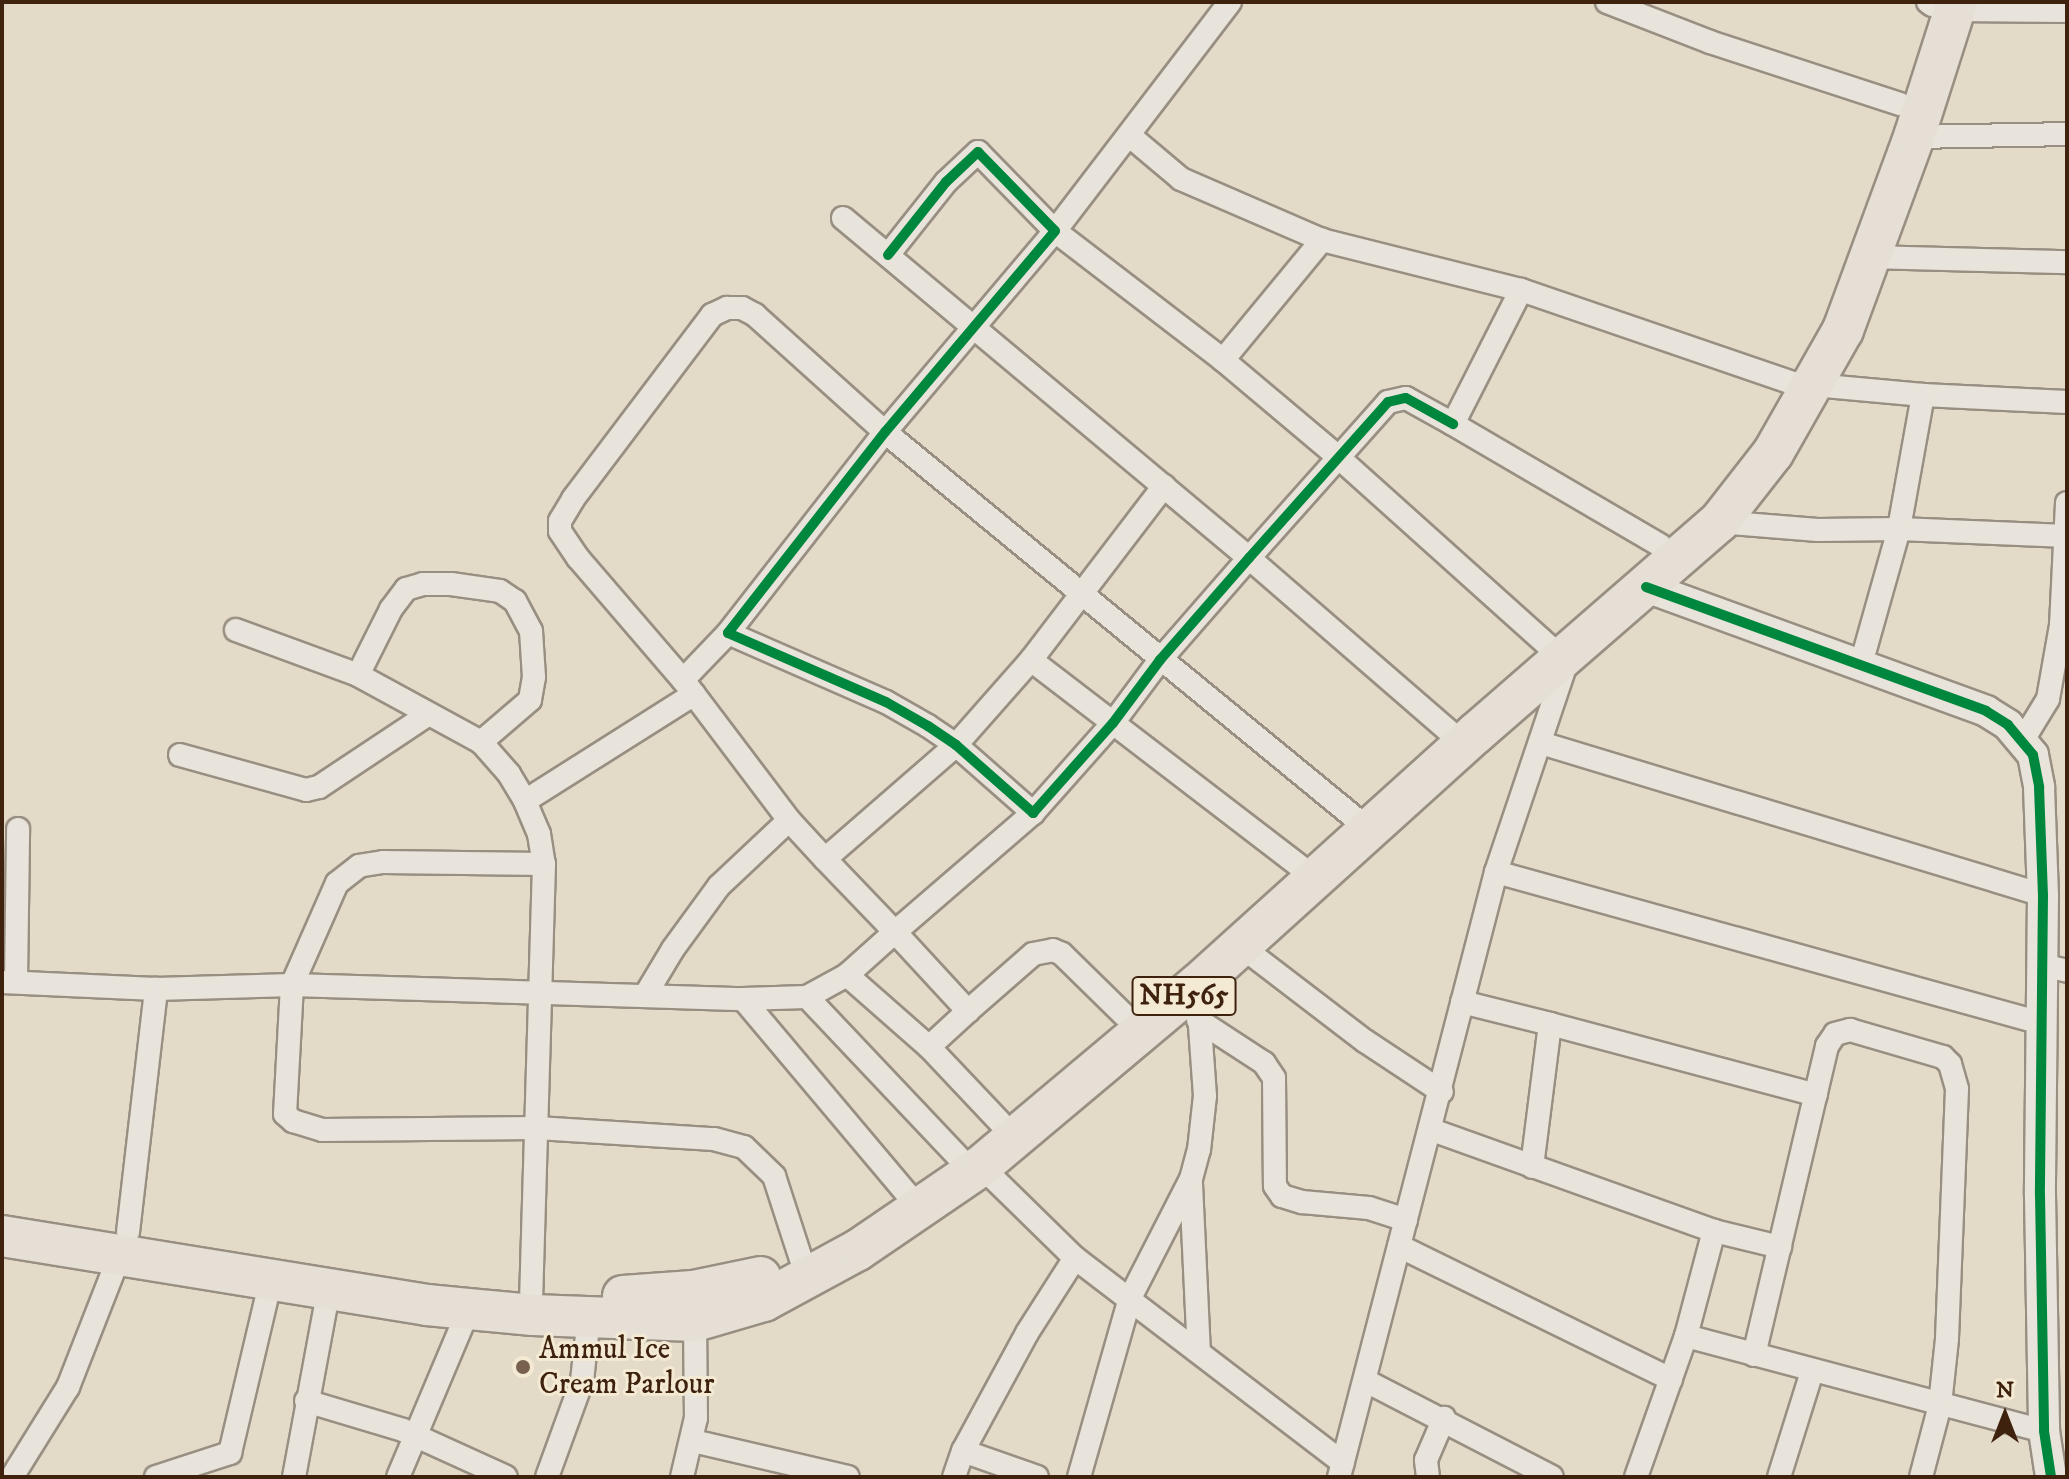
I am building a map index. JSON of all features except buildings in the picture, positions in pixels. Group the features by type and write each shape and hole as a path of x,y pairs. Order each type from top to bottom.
{"highway":[{"name":"NH565","path":"2,1236 124,1243 531,1293 623,1296 693,1291 760,1278 801,1259 970,1162 1197,1003 1242,947 1559,649 1582,611 1660,545 1803,385 1843,330 1870,257 1941,4"},
{"name":"NH565","path":"2,1209 271,1279 469,1309 695,1321 764,1301 809,1280 917,1213 970,1162 1000,1122 1124,1015 1452,734 1559,649 1646,587 1719,522 1773,453 1803,385 1823,323 1907,120"}],"street":[{"path":"525,801 688,687 885,432 1055,231 1230,2"},
{"path":"1607,2 1907,120 2067,134"},
{"path":"1941,4 2067,11"},
{"path":"1130,136 1181,179 1322,240 1521,290 1803,385 2067,402"},
{"path":"807,997 970,1162 1075,1258 1199,1351 1341,1470 1442,1092 1496,872 1541,743 1559,649 1223,360 1055,231 978,152 946,182 888,255"},
{"path":"843,218 1249,558 1452,734"},
{"path":"1223,360 1322,240"},
{"path":"1870,257 2067,262"},
{"path":"1453,424 1521,290"},
{"path":"968,1011 789,820 688,687 578,558 560,531 560,521 712,315 727,308 742,308 755,315 885,432 1355,818"},
{"path":"1861,664 1899,529 1923,395"},
{"path":"18,829 9,981 156,989 292,985 743,999 807,997 847,975 1033,813 1113,723 1160,660 1388,402 1398,397 1406,398 1660,545"},
{"path":"825,859 956,745 1031,660 1164,486"},
{"path":"2023,740 2048,699 2064,625 2067,503"},
{"path":"1719,522 1818,530 1899,529 2066,536"},
{"path":"358,675 391,609 406,589 423,584 451,584 500,591 515,601 531,631 534,677 530,700 481,742"},
{"path":"1646,587 1986,711 2023,740 2033,755 2039,787 2043,895 2054,968 2041,1023 2044,1431 2051,1477"},
{"path":"236,630 358,675 481,742 509,774 525,801 539,834 544,864 531,1293"},
{"path":"728,633 886,702 956,745 1033,813"},
{"path":"1031,660 1299,866"},
{"path":"180,755 306,790 319,787 429,714"},
{"path":"1541,743 2043,895"},
{"path":"646,994 719,886 789,820"},
{"path":"544,864 383,862 359,866 337,883 292,985 283,1102 285,1114 293,1121 322,1130 537,1128 714,1139 744,1147 774,1176 801,1259"},
{"path":"1496,872 2041,1023"},
{"path":"1242,947 1365,1041 1442,1092"},
{"path":"929,1047 1033,954 1053,950 1062,954 1124,1015"},
{"path":"847,975 929,1047 1000,1122"},
{"path":"12,1477 68,1387 124,1243 156,989"},
{"path":"743,999 909,1196"},
{"path":"1462,1002 1816,1095"},
{"path":"1079,1477 1130,1298 1191,1179 1204,1121 1205,1096 1197,1003"},
{"path":"1197,1003 1264,1063 1274,1078 1275,1186 1282,1196 1302,1202 1369,1208 1406,1220"},
{"path":"1532,1167 1550,1024"},
{"path":"1754,1355 1827,1046 1843,1030 1943,1057 1950,1064 1957,1089 1947,1339 1940,1405 1921,1477"},
{"path":"1432,1130 1714,1231 1780,1247"},
{"path":"1191,1179 1199,1351"},
{"path":"1636,1477 1686,1336 1714,1231"},
{"path":"1399,1246 1671,1379"},
{"path":"954,1477 963,1451 1027,1333 1075,1258"},
{"path":"225,1477 271,1279"},
{"path":"294,1477 329,1289"},
{"path":"398,1477 469,1309"},
{"path":"547,1477 582,1381 589,1317"},
{"path":"682,1477 693,1441 697,1400 695,1321"},
{"path":"1686,1336 1812,1372 2044,1431"},
{"path":"1779,1477 1812,1372"},
{"path":"1366,1381 1444,1418 1552,1477"},
{"path":"306,1401 416,1436 506,1477"},
{"path":"1428,1477 1426,1460 1444,1418"},
{"path":"693,1441 815,1473 848,1477"},
{"path":"963,1451 1037,1477"},
{"path":"156,1477 230,1453"}],"cycle path":[{"path":"888,255 946,182 978,152 1055,231 885,432 728,633 886,702 928,726 956,745 1033,813 1113,723 1160,660 1388,402 1406,398 1453,424"},
{"path":"1646,587 1986,711 2008,725 2033,755 2039,787 2043,895 2040,1195 2044,1431 2051,1477"}],"place":[{"name":"Ammul Ice Cream Parlour","path":"523,1367"}]}
